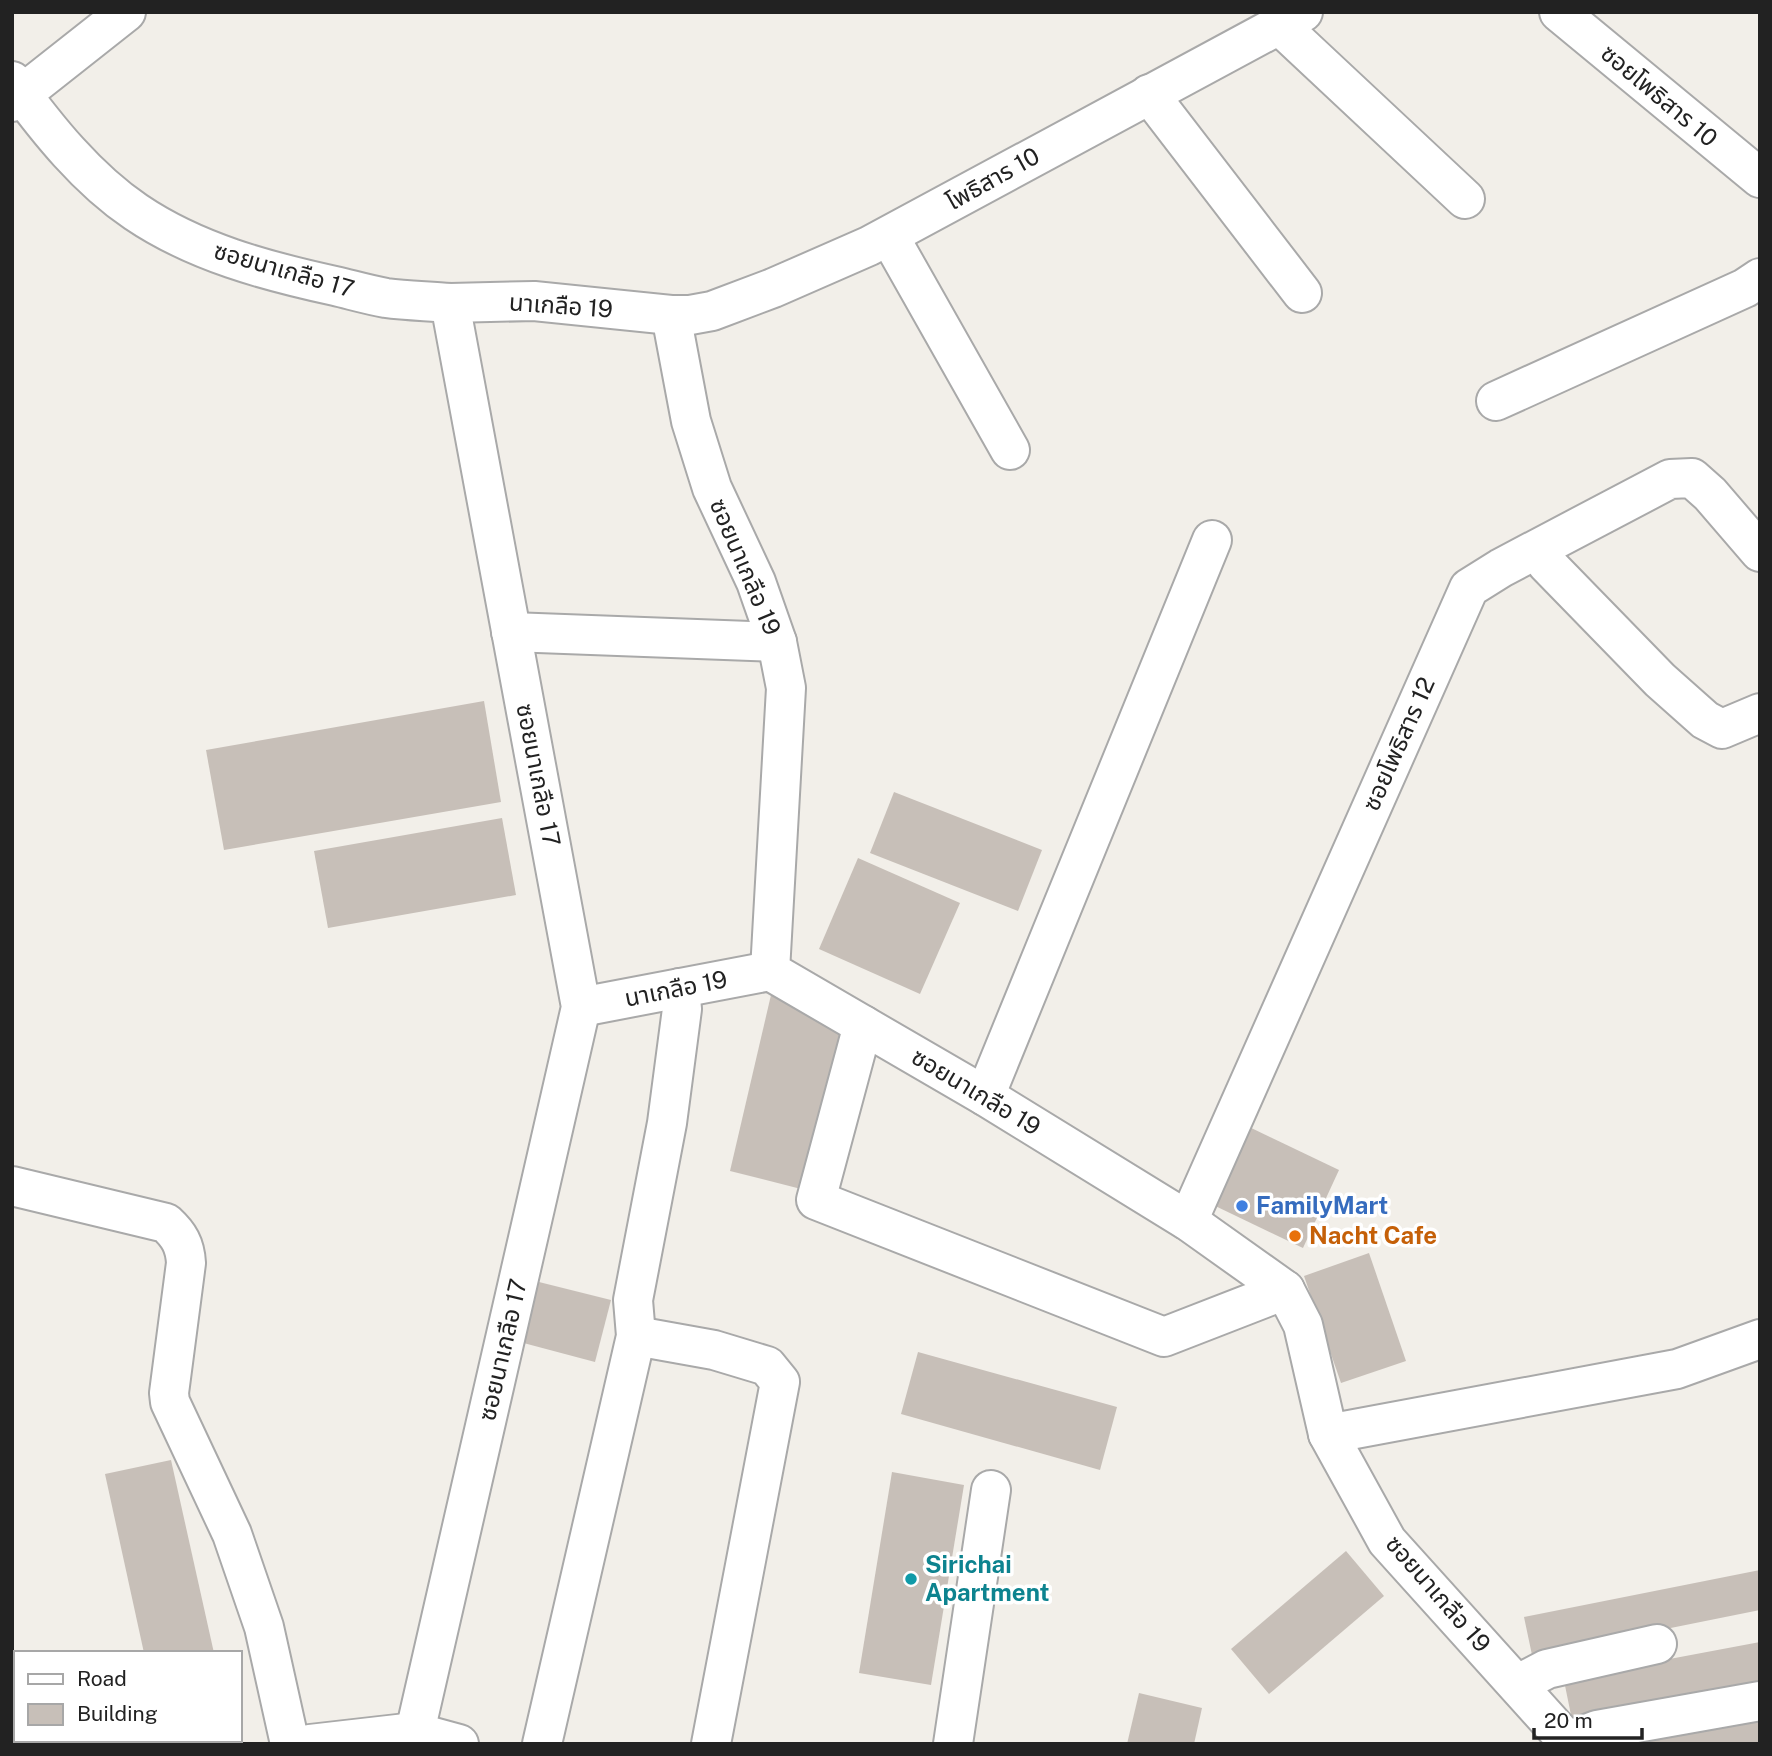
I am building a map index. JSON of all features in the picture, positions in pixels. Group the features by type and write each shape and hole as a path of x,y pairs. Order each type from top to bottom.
{"street":[{"path":"15,92 126,12"},
{"name":"ซอยโพธิสาร 10","path":"1559,12 1760,178"},
{"path":"1291,18 1465,199"},
{"name":"โพธิสาร 10","path":"671,315 690,315 724,306 773,288 889,236 1291,18"},
{"name":"ซอยนาเกลือ 17","path":"15,92 107,189 136,212 173,233 236,261 314,282 386,298 450,303 581,1007 415,1738"},
{"path":"1149,94 1302,293"},
{"path":"889,236 1010,450"},
{"path":"1496,401 1745,288 1760,278"},
{"name":"นาเกลือ 19","path":"450,303 534,301 671,315"},
{"name":"ซอยนาเกลือ 19","path":"671,315 691,421 712,488 756,582 776,642 786,688 770,971 985,1096 1188,1221 1285,1290 1303,1325 1328,1434 1387,1541 1569,1742"},
{"name":"ซอยโพธิสาร 12","path":"1188,1221 1469,589 1670,480 1692,478 1710,494 1760,552"},
{"path":"985,1096 1212,540"},
{"path":"1539,549 1547,564 1660,680 1705,720 1722,729 1760,713"},
{"path":"512,632 776,642"},
{"name":"นาเกลือ 19","path":"581,1007 770,971"},
{"path":"542,1744 636,1336 633,1300 667,1123 682,1009 680,988"},
{"path":"863,1025 816,1200 1164,1337 1285,1290"},
{"path":"12,1186 166,1223 178,1235 185,1249 186,1263 170,1402 232,1534 264,1627 290,1744"},
{"path":"636,1336 714,1350 767,1366 780,1382 711,1744"},
{"path":"1328,1434 1677,1369 1760,1339"},
{"path":"953,1744 991,1490"},
{"path":"1518,1684 1548,1669 1657,1644"},
{"path":"1569,1742 1597,1730 1760,1701"},
{"path":"310,1744 415,1738 459,1744"}],"building":[{"path":"484,701 501,802 224,850 206,750"},
{"path":"894,792 1042,850 1018,911 870,853"},
{"path":"502,818 516,895 328,928 314,851"},
{"path":"858,858 960,903 920,994 819,949"},
{"path":"771,995 843,1032 805,1190 730,1171"},
{"path":"1243,1124 1339,1170 1303,1248 1207,1202"},
{"path":"1369,1253 1406,1361 1341,1383 1304,1276"},
{"path":"531,1280 611,1300 595,1362 516,1341"},
{"path":"918,1352 1117,1407 1100,1470 901,1414"},
{"path":"171,1460 214,1651 144,1651 105,1474"},
{"name":"Sirichai Apartment","path":"892,1472 964,1485 931,1685 859,1673"},
{"path":"1346,1551 1384,1596 1269,1694 1231,1649"},
{"path":"1760,1570 1760,1610 1621,1638 1627,1667 1760,1642 1760,1684 1572,1720 1558,1651 1532,1655 1524,1617"},
{"path":"1139,1693 1202,1708 1194,1744 1127,1744"},
{"path":"1760,1717 1760,1744 1629,1744"}],"place":[{"name":"FamilyMart","path":"1242,1206"},
{"name":"Nacht Cafe","path":"1295,1236"},
{"name":"Sirichai Apartment","path":"911,1579"}]}
